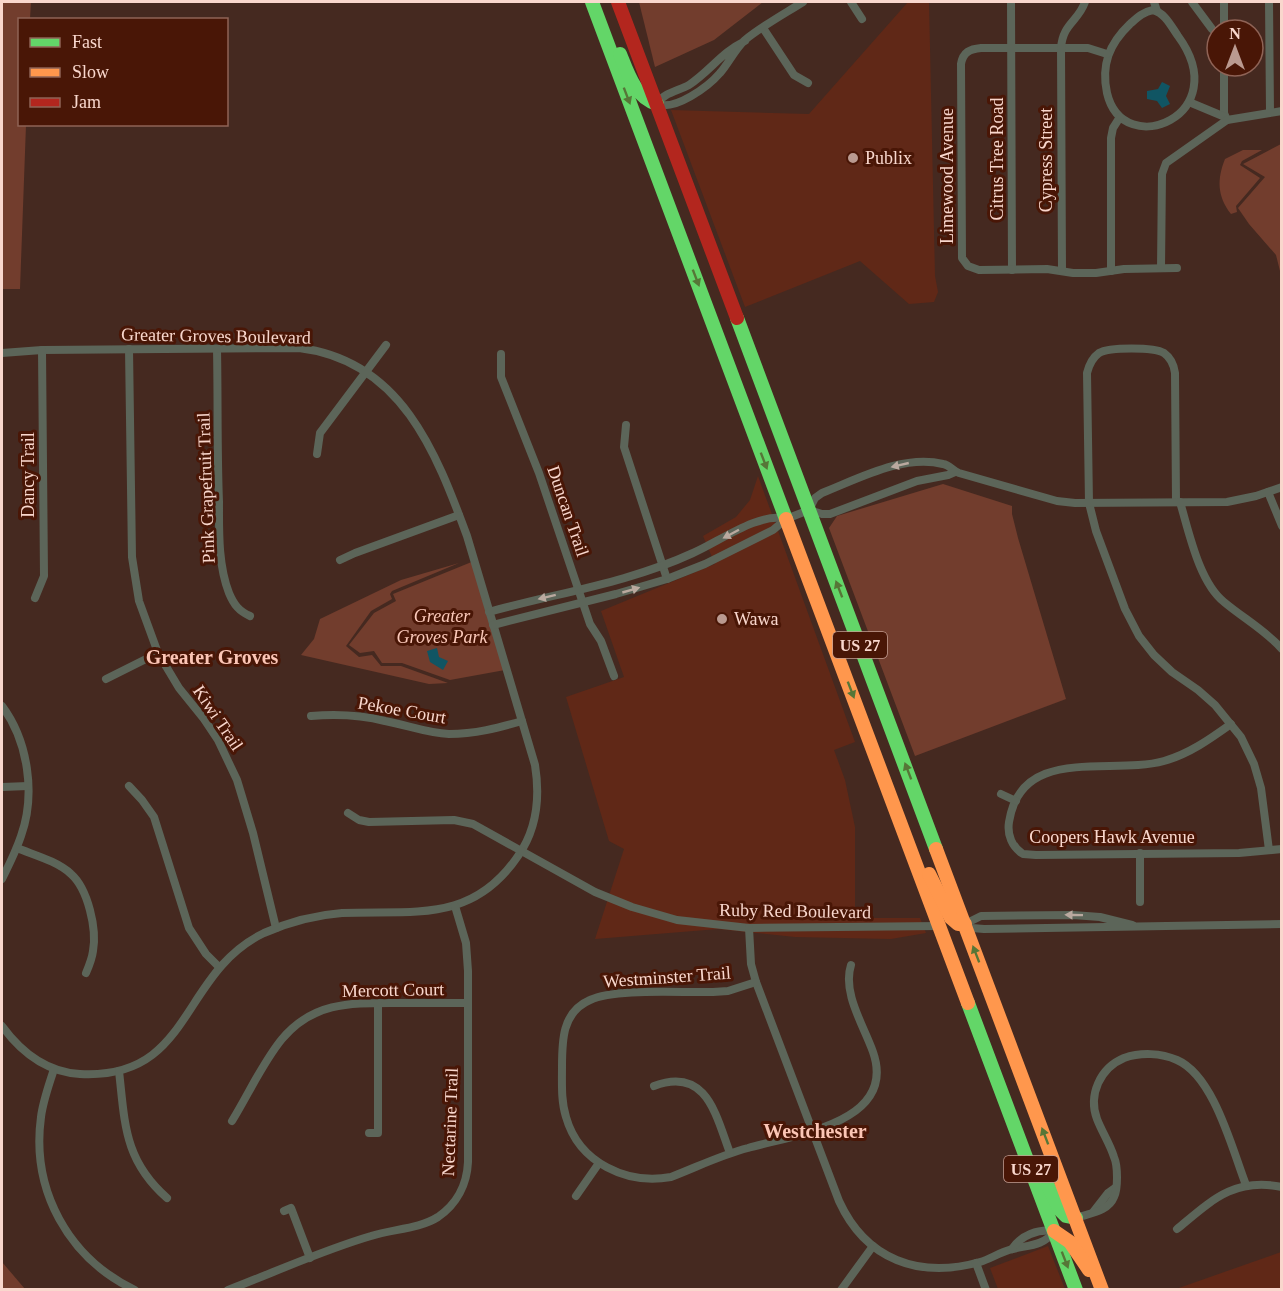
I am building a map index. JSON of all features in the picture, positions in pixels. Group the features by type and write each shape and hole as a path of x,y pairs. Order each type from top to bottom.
{"highway":[{"name":"US 27","path":"592,2 1076,1290"},
{"path":"600,2 621,56 640,93 645,100 657,104"},
{"name":"US 27","path":"618,2 1076,1218 1101,1290"},
{"path":"876,757 888,767 928,874 949,915 956,923 965,924"},
{"path":"985,1047 1000,1064 1040,1170 1060,1210 1066,1216 1076,1218"},
{"path":"1054,1231 1062,1233 1069,1240 1101,1290"}],"street":[{"path":"745,41 719,74 701,89 676,104 666,106 657,104 662,98 694,81 723,54 802,2"},
{"path":"851,2 862,19"},
{"name":"Citrus Tree Road","path":"1011,2 1012,270"},
{"path":"1061,48 1064,31 1081,11 1084,2"},
{"path":"1154,2 1157,11"},
{"path":"1192,2 1205,19"},
{"path":"1224,2 1224,18"},
{"path":"1269,2 1270,112"},
{"path":"1144,8 1157,11 1165,17 1191,57 1193,80 1189,102 1180,115 1157,126 1133,123 1120,117 1111,104 1105,68 1107,54 1121,33 1144,8"},
{"path":"763,28 794,75 808,83"},
{"name":"Cypress Street","path":"1061,48 1062,271"},
{"name":"Limewood Avenue","path":"1107,54 1088,48 975,49 966,52 962,59 962,254 965,264 975,269 1096,273 1124,269 1177,268"},
{"path":"711,66 719,74"},
{"path":"1224,78 1226,118"},
{"path":"1189,102 1226,118"},
{"path":"1161,268 1161,179 1168,160 1226,118 1281,111"},
{"path":"1111,271 1111,138 1113,128 1120,117"},
{"path":"317,454 320,433 386,345"},
{"name":"Pink Grapefruit Trail","path":"217,349 218,490 222,559 232,601 240,611 250,616"},
{"name":"Greater Groves Boulevard","path":"2,353 42,350 306,349 342,359 365,371 388,388 406,409 433,455 468,536 535,765 538,796 536,812 521,851 489,888 455,906 422,912 324,915 303,919 276,928 248,942 219,967 199,993 171,1039 139,1065 119,1071 90,1074 75,1074 54,1069 26,1053 2,1026"},
{"path":"1269,850 1265,807 1259,780 1247,749 1232,723 1204,694 1160,662 1139,636 1121,598 1096,531 1089,503 1087,373 1089,365 1097,354 1112,350 1153,349 1164,353 1172,362 1175,373 1178,502 1198,559 1210,587 1223,602 1258,627 1281,649"},
{"name":"Dancy Trail","path":"35,598 44,576 42,350"},
{"name":"Kiwi Trail","path":"129,350 132,557 139,601 158,653 179,688 204,719 228,760 244,799 276,928"},
{"name":"Duncan Trail","path":"501,354 501,377 539,473 582,603 590,624 601,641 614,676"},
{"path":"626,426 623,438 624,447 667,579"},
{"path":"809,510 815,498 822,493 898,465 923,462 943,463 955,472 1057,501 1089,503 1227,501 1281,487"},
{"path":"493,625 667,579 705,564 773,530 786,519 809,510 831,514 917,481 955,472"},
{"path":"1268,492 1281,526"},
{"path":"340,560 459,515"},
{"path":"489,612 662,566 768,517 786,519"},
{"path":"106,679 158,653"},
{"path":"2,706 19,736 28,786 24,827 2,879"},
{"name":"Pekoe Court","path":"311,716 332,714 366,717 420,730 449,734 484,731 522,721"},
{"path":"1001,794 1016,801 1031,783 1054,770 1161,762 1192,750 1232,723"},
{"path":"2,787 28,786"},
{"path":"129,786 142,800 159,827 181,908 189,928 206,954 219,967"},
{"name":"Coopers Hawk Avenue","path":"1016,801 1010,818 1009,832 1014,847 1023,854 1239,853 1281,849"},
{"name":"Ruby Red Boulevard","path":"348,813 359,820 369,822 454,820 466,822 480,827 595,892 632,907 677,920 748,928 940,926"},
{"path":"17,848 63,868 81,886 91,917 94,942 94,951 86,973"},
{"path":"1140,854 1140,902"},
{"name":"Nectarine Trail","path":"228,1290 370,1236 417,1226 433,1220 446,1210 459,1195 468,1169 468,1003 466,951 455,906"},
{"path":"965,924 981,915 1028,915 1090,916 1132,925"},
{"path":"1028,915 1028,929"},
{"path":"965,924 978,929 1281,924"},
{"path":"748,928 751,964 756,982 842,1207 856,1230 873,1246 893,1258 918,1267 941,1268 976,1263 1012,1249 1022,1248 1042,1241 1054,1231"},
{"name":"Westminster Trail","path":"756,982 728,991 614,993 589,1000 577,1008 568,1022 562,1041 563,1104 567,1121 576,1139 588,1153 599,1163 619,1173 633,1178 660,1179 671,1177 730,1153 785,1140 857,1112 869,1097 877,1080 876,1062 850,992 851,965"},
{"path":"369,1133 378,1133 378,1003"},
{"name":"Mercott Court","path":"232,1121 277,1046 289,1031 317,1012 338,1005 468,1003"},
{"path":"1076,1218 1107,1208 1115,1196 1116,1164 1096,1118 1095,1093 1102,1076 1115,1063 1128,1057 1150,1054 1170,1057 1182,1062 1203,1080 1214,1100 1246,1185"},
{"path":"54,1069 44,1100 39,1129 41,1166 48,1197 60,1222 85,1256 110,1276 135,1290"},
{"path":"119,1071 124,1122 133,1152 147,1178 167,1198"},
{"path":"654,1086 677,1081 692,1084 701,1090 713,1106 730,1153"},
{"path":"576,1196 599,1163"},
{"path":"1177,1229 1228,1190 1246,1185 1281,1187"},
{"path":"284,1211 291,1208 310,1258"},
{"path":"841,1290 873,1246"},
{"path":"976,1263 986,1290"}],"shaded area":[{"path":"908,2 929,2 935,276 938,292 934,302 909,304 860,261 745,307 671,110 809,114"},
{"path":"758,476 855,742 834,750 845,780 855,827 855,918 920,918 926,933 891,939 795,937 718,929 595,939 624,849 609,841 566,697 624,677 601,611 715,564 703,536 736,517 750,500"},
{"path":"1048,1246 1065,1289 998,1289 990,1268"},
{"path":"1281,1252 1281,1289 1176,1289"}],"green space":[{"path":"2,2 31,2 30,18 18,18 18,126 26,126 20,289 2,289"},
{"path":"639,2 763,2 714,40 655,67"},
{"path":"1281,144 1281,275 1276,255 1238,208 1265,177 1243,164"},
{"path":"1243,150 1262,150 1242,161 1240,165 1260,178 1236,206 1237,212 1231,214 1221,194 1221,174 1225,159"},
{"path":"943,484 1012,506 1018,538 1066,699 915,756 829,528 837,516"},
{"name":"Greater Groves Park","path":"474,561 505,670 450,680 402,663 382,663 374,651 360,653 349,645 374,613 396,601 393,594"},
{"path":"459,563 392,591 390,594 392,599 371,611 346,646 359,657 372,655 381,666 401,666 448,683 429,684 301,655 314,639 320,619 401,580"},
{"path":"2,1262 25,1289 2,1289"}],"water":[{"path":"1162,82 1170,86 1166,96 1170,104 1162,108 1157,101 1147,99 1147,91 1158,89"},
{"path":"437,648 439,657 448,661 443,670 430,662 427,651"}],"traffic: fast":[{"path":"592,2 786,519"},
{"path":"620,54 629,77 638,90 649,101 657,104"},
{"path":"737,318 936,849"},
{"path":"968,1003 1076,1290"},
{"path":"1039,1168 1060,1210 1066,1216 1076,1218"}],"traffic: slow":[{"path":"786,519 968,1003"},
{"path":"936,849 1102,1290"},
{"path":"929,874 951,918 958,924 965,924"},
{"path":"1054,1231 1070,1242 1089,1270"}],"traffic: jam":[{"path":"618,2 737,318"}],"place":[{"name":"Publix","path":"853,158"},
{"name":"Wawa","path":"722,619"}],"district":[{"name":"Greater Groves","path":"212,657"},
{"name":"Westchester","path":"815,1131"}]}
